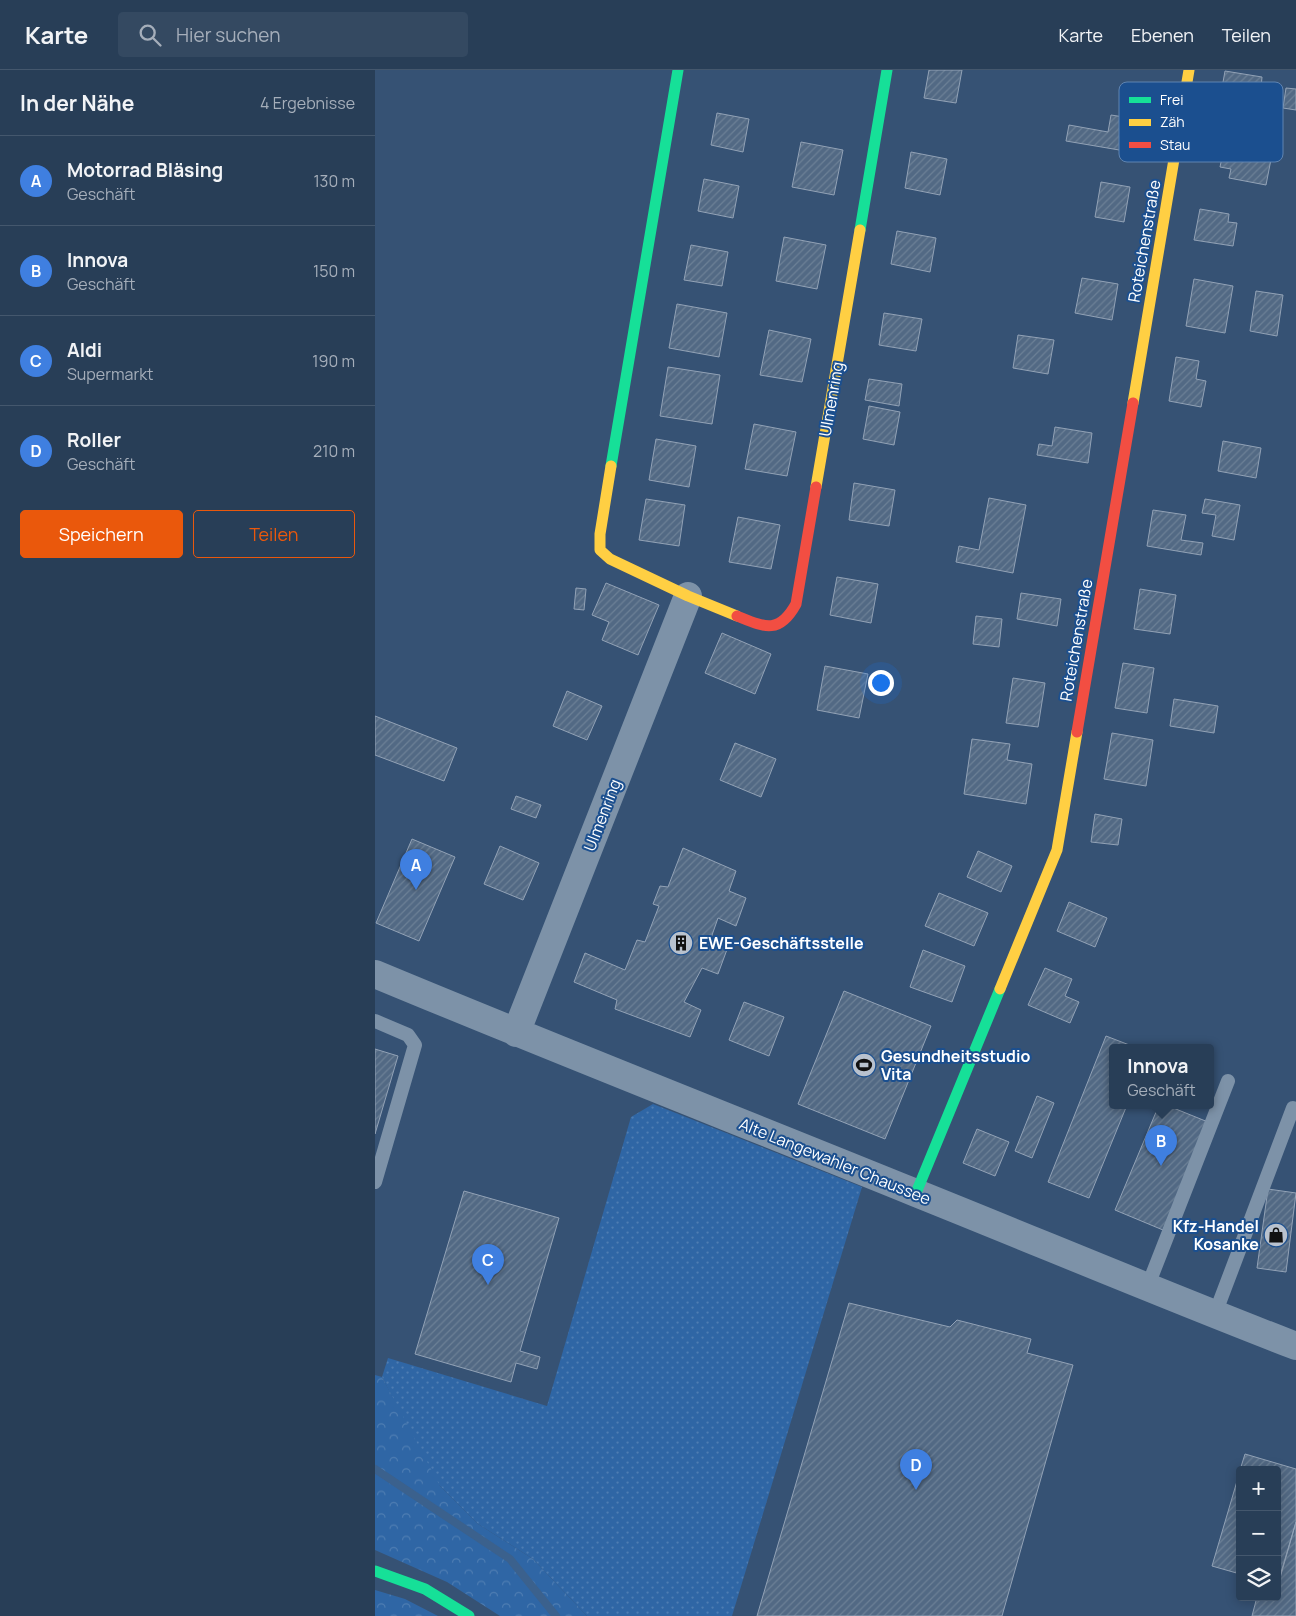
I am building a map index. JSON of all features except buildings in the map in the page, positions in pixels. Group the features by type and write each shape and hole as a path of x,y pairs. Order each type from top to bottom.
{"main road":[{"name":"Ulmenring","path":"678,70 599,534 600,550 610,559 688,596 764,627 777,626 787,620 796,604 887,70"},
{"name":"Roteichenstraße","path":"916,1193 1057,850 1173,162"},
{"path":"375,1571 427,1591 459,1608 469,1616"}],"street":[{"name":"Ulmenring","path":"516,1033 688,596"},
{"name":"Alte Langewahler Chaussee","path":"375,974 516,1033 916,1193 1147,1288 1296,1346"}],"lane":[{"path":"375,1022 408,1035 415,1045 375,1182"},
{"path":"1147,1288 1228,1081"},
{"path":"1215,1314 1293,1108"}],"green space":[{"path":"653,1104 862,1187 732,1616 587,1616 533,1559 478,1524 434,1480 382,1377 388,1358 547,1406 631,1117"},
{"path":"375,1375 382,1377 440,1486 478,1524 533,1559 587,1616 500,1616 447,1582 375,1550"},
{"path":"375,1590 405,1599 438,1616 375,1616"}],"waterway":[{"path":"375,1469 510,1559 556,1616"}],"traffic: fast":[{"path":"611,466 678,70"},
{"path":"860,230 887,70"},
{"path":"916,1193 1000,989"},
{"path":"375,1571 425,1589 469,1616"}],"traffic: slow":[{"path":"1187,82 1189,70"},
{"path":"1133,403 1174,162"},
{"path":"816,487 860,230"},
{"path":"611,466 600,534 600,550 610,559 688,596 737,616"},
{"path":"1000,989 1057,850 1077,732"}],"traffic: jam":[{"path":"1077,732 1133,403"},
{"path":"737,616 770,626 777,624 790,614 796,604 816,487"}],"place":[{"name":"Motorrad Bläsing","path":"416,890"},
{"name":"EWE-Geschäftsstelle","path":"681,943"},
{"name":"Gesundheitsstudio Vita","path":"864,1065"},
{"name":"Innova","path":"1161,1166"},
{"name":"Kfz-Handel Kosanke","path":"1276,1235"},
{"name":"Aldi","path":"488,1285"},
{"name":"Roller","path":"916,1490"}]}
